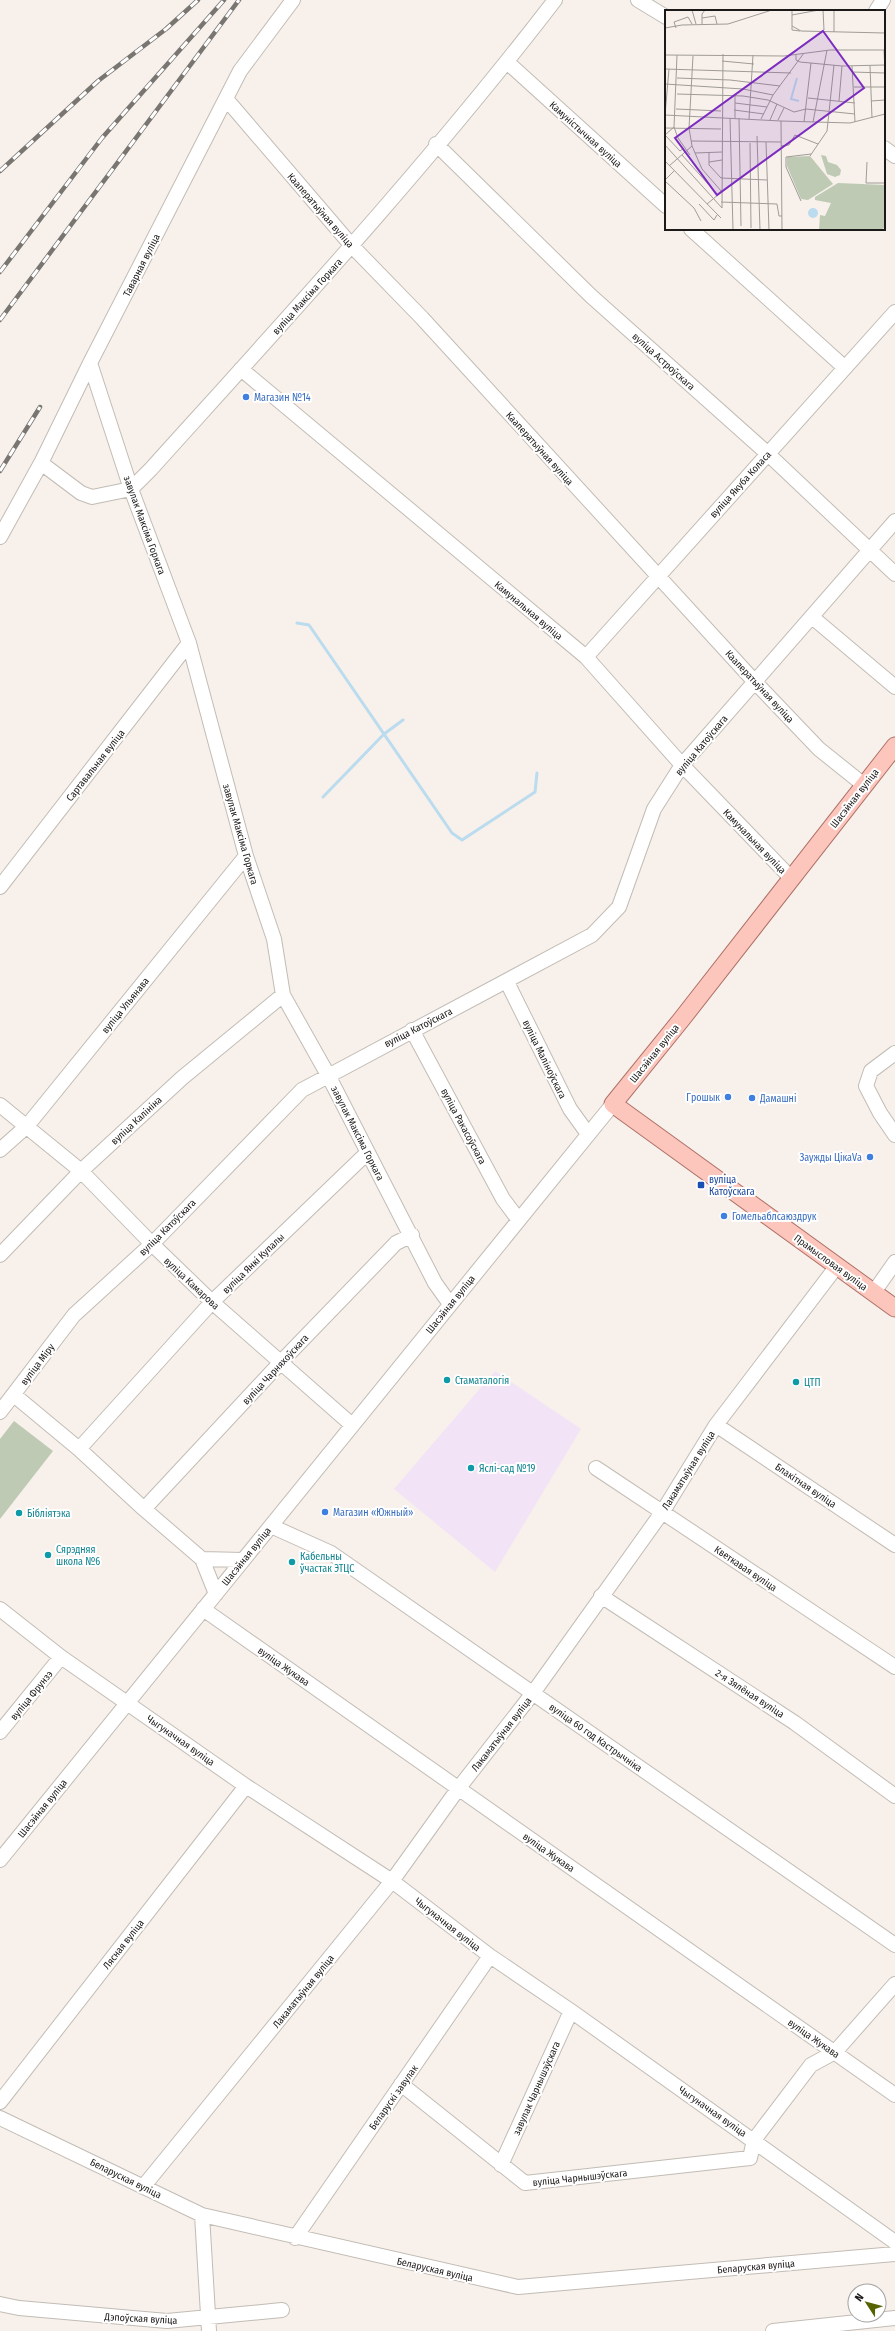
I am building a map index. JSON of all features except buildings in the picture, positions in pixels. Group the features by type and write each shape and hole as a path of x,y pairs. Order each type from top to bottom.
{"main road":[{"name":"Шасэйная вуліца","path":"613,1104 895,746"},
{"name":"Прамысловая вуліца","path":"613,1104 895,1308"}],"street":[{"name":"Таварная вуліца","path":"0,537 41,463 90,363 227,100 240,71 293,0"},
{"name":"вуліца Максіма Горкага","path":"131,489 151,469 352,246 436,144 507,62 555,0"},
{"path":"877,10 883,0"},
{"path":"642,1 665,16"},
{"name":"Камуністычная вуліца","path":"507,62 665,205"},
{"name":"Кааператыўная вуліца","path":"227,100 352,246 422,318 755,682 819,749 864,785"},
{"name":"вуліца Астроўскага","path":"436,144 591,296 767,453 895,574"},
{"path":"885,149 895,156"},
{"path":"692,230 844,367"},
{"name":"вуліца Якуба Коласа","path":"586,657 844,367 895,312"},
{"name":"завулак Максіма Горкага","path":"90,363 131,489 189,643 246,856 274,939 283,995 328,1075 367,1153 412,1235 435,1283 450,1304"},
{"name":"Камунальная вуліца","path":"241,369 586,657 682,765 791,878"},
{"path":"41,463 81,493 92,497 131,489"},
{"name":"вуліца Катоўскага","path":"74,1315 152,1244 302,1090 412,1030 507,982 592,935 619,907 654,809 682,765 895,521"},
{"path":"812,616 895,687"},
{"name":"Сартавальная вуліца","path":"0,887 189,643"},
{"name":"вуліца Ульянава","path":"0,1150 27,1126 246,856"},
{"name":"вуліца Маліноўскага","path":"507,982 570,1109 588,1134"},
{"name":"вуліца Калініна","path":"0,1255 81,1171 182,1078 283,995"},
{"name":"вуліца Ракасоўскага","path":"412,1030 503,1199 518,1220"},
{"path":"895,1053 871,1070 866,1086 880,1113 895,1135"},
{"name":"Шасэйная вуліца","path":"0,1860 613,1104"},
{"name":"вуліца Камарова","path":"0,1105 81,1171 152,1244 212,1302 352,1425"},
{"name":"вуліца Янкі Купалы","path":"79,1448 212,1302 367,1153"},
{"name":"вуліца Чарняхоўскага","path":"144,1509 280,1363 396,1243 412,1235"},
{"path":"874,1292 895,1262"},
{"name":"Лакаматыўная вуліца","path":"143,2187 392,1881 458,1789 533,1693 663,1511 716,1425 837,1266"},
{"name":"вуліца Міру","path":"0,1412 74,1315"},
{"path":"14,1395 79,1448 144,1509 202,1559 216,1594"},
{"name":"Блакітная вуліца","path":"716,1425 895,1545"},
{"name":"Кветкавая вуліца","path":"596,1468 663,1511 895,1667"},
{"name":"вуліца 60 год Кастрычніка","path":"271,1526 331,1553 895,1945"},
{"path":"202,1559 243,1560"},
{"name":"2-я Зялёная вуліца","path":"601,1596 795,1722 895,1796"},
{"name":"Чыгуначная вуліца","path":"0,1609 61,1657 128,1702 246,1786 392,1881 490,1956 571,2010 754,2140 895,2253"},
{"name":"вуліца Жукава","path":"203,1609 895,2095"},
{"name":"вуліца Фрунзэ","path":"0,1732 61,1657"},
{"name":"Лясная вуліца","path":"0,2102 246,1786"},
{"name":"Беларускі завулак","path":"295,2238 490,1956"},
{"path":"754,2140 812,2065 835,2052 895,1984"},
{"name":"завулак Чарнышэўскага","path":"502,2165 571,2010"},
{"path":"812,2065 816,2039"},
{"name":"вуліца Чарнышэўскага","path":"401,2084 525,2183 750,2158 754,2140"},
{"name":"Беларуская вуліца","path":"0,2118 202,2215 295,2238 518,2287 895,2253"},
{"path":"202,2215 208,2324"},
{"name":"Дэпоўская вуліца","path":"0,2304 19,2308 167,2326 208,2324 282,2310"},
{"path":"773,2331 895,2318"}],"shaded area":[{"path":"495,1371 581,1429 495,1572 394,1489"}],"green space":[{"path":"14,1421 53,1451 0,1519 0,1439"}],"waterway":[{"path":"297,623 309,625 452,833 462,840 535,792 537,773"},
{"path":"323,797 384,734 403,720"}],"railway":[{"path":"0,171 98,81 166,29 198,0"},
{"path":"0,272 102,138 224,0"},
{"path":"0,320 239,0"},
{"path":"0,471 40,407"}],"place":[{"name":"Магазин №14","path":"246,397"},
{"name":"Грошык","path":"728,1097"},
{"name":"Дамашні","path":"752,1098"},
{"name":"Заужды ЦікаVа","path":"870,1157"},
{"name":"вуліца Катоўскага","path":"701,1185"},
{"name":"Гомельаблсаюздрук","path":"724,1216"},
{"name":"Стаматалогія","path":"447,1380"},
{"name":"ЦТП","path":"796,1382"},
{"name":"Яслі-сад №19","path":"471,1468"},
{"name":"Магазин «Южный»","path":"325,1512"},
{"name":"Бібліятэка","path":"19,1513"},
{"name":"Сярэдняя школа №6","path":"48,1555"},
{"name":"Кабельны ўчастак ЭТЦС","path":"292,1562"}]}
